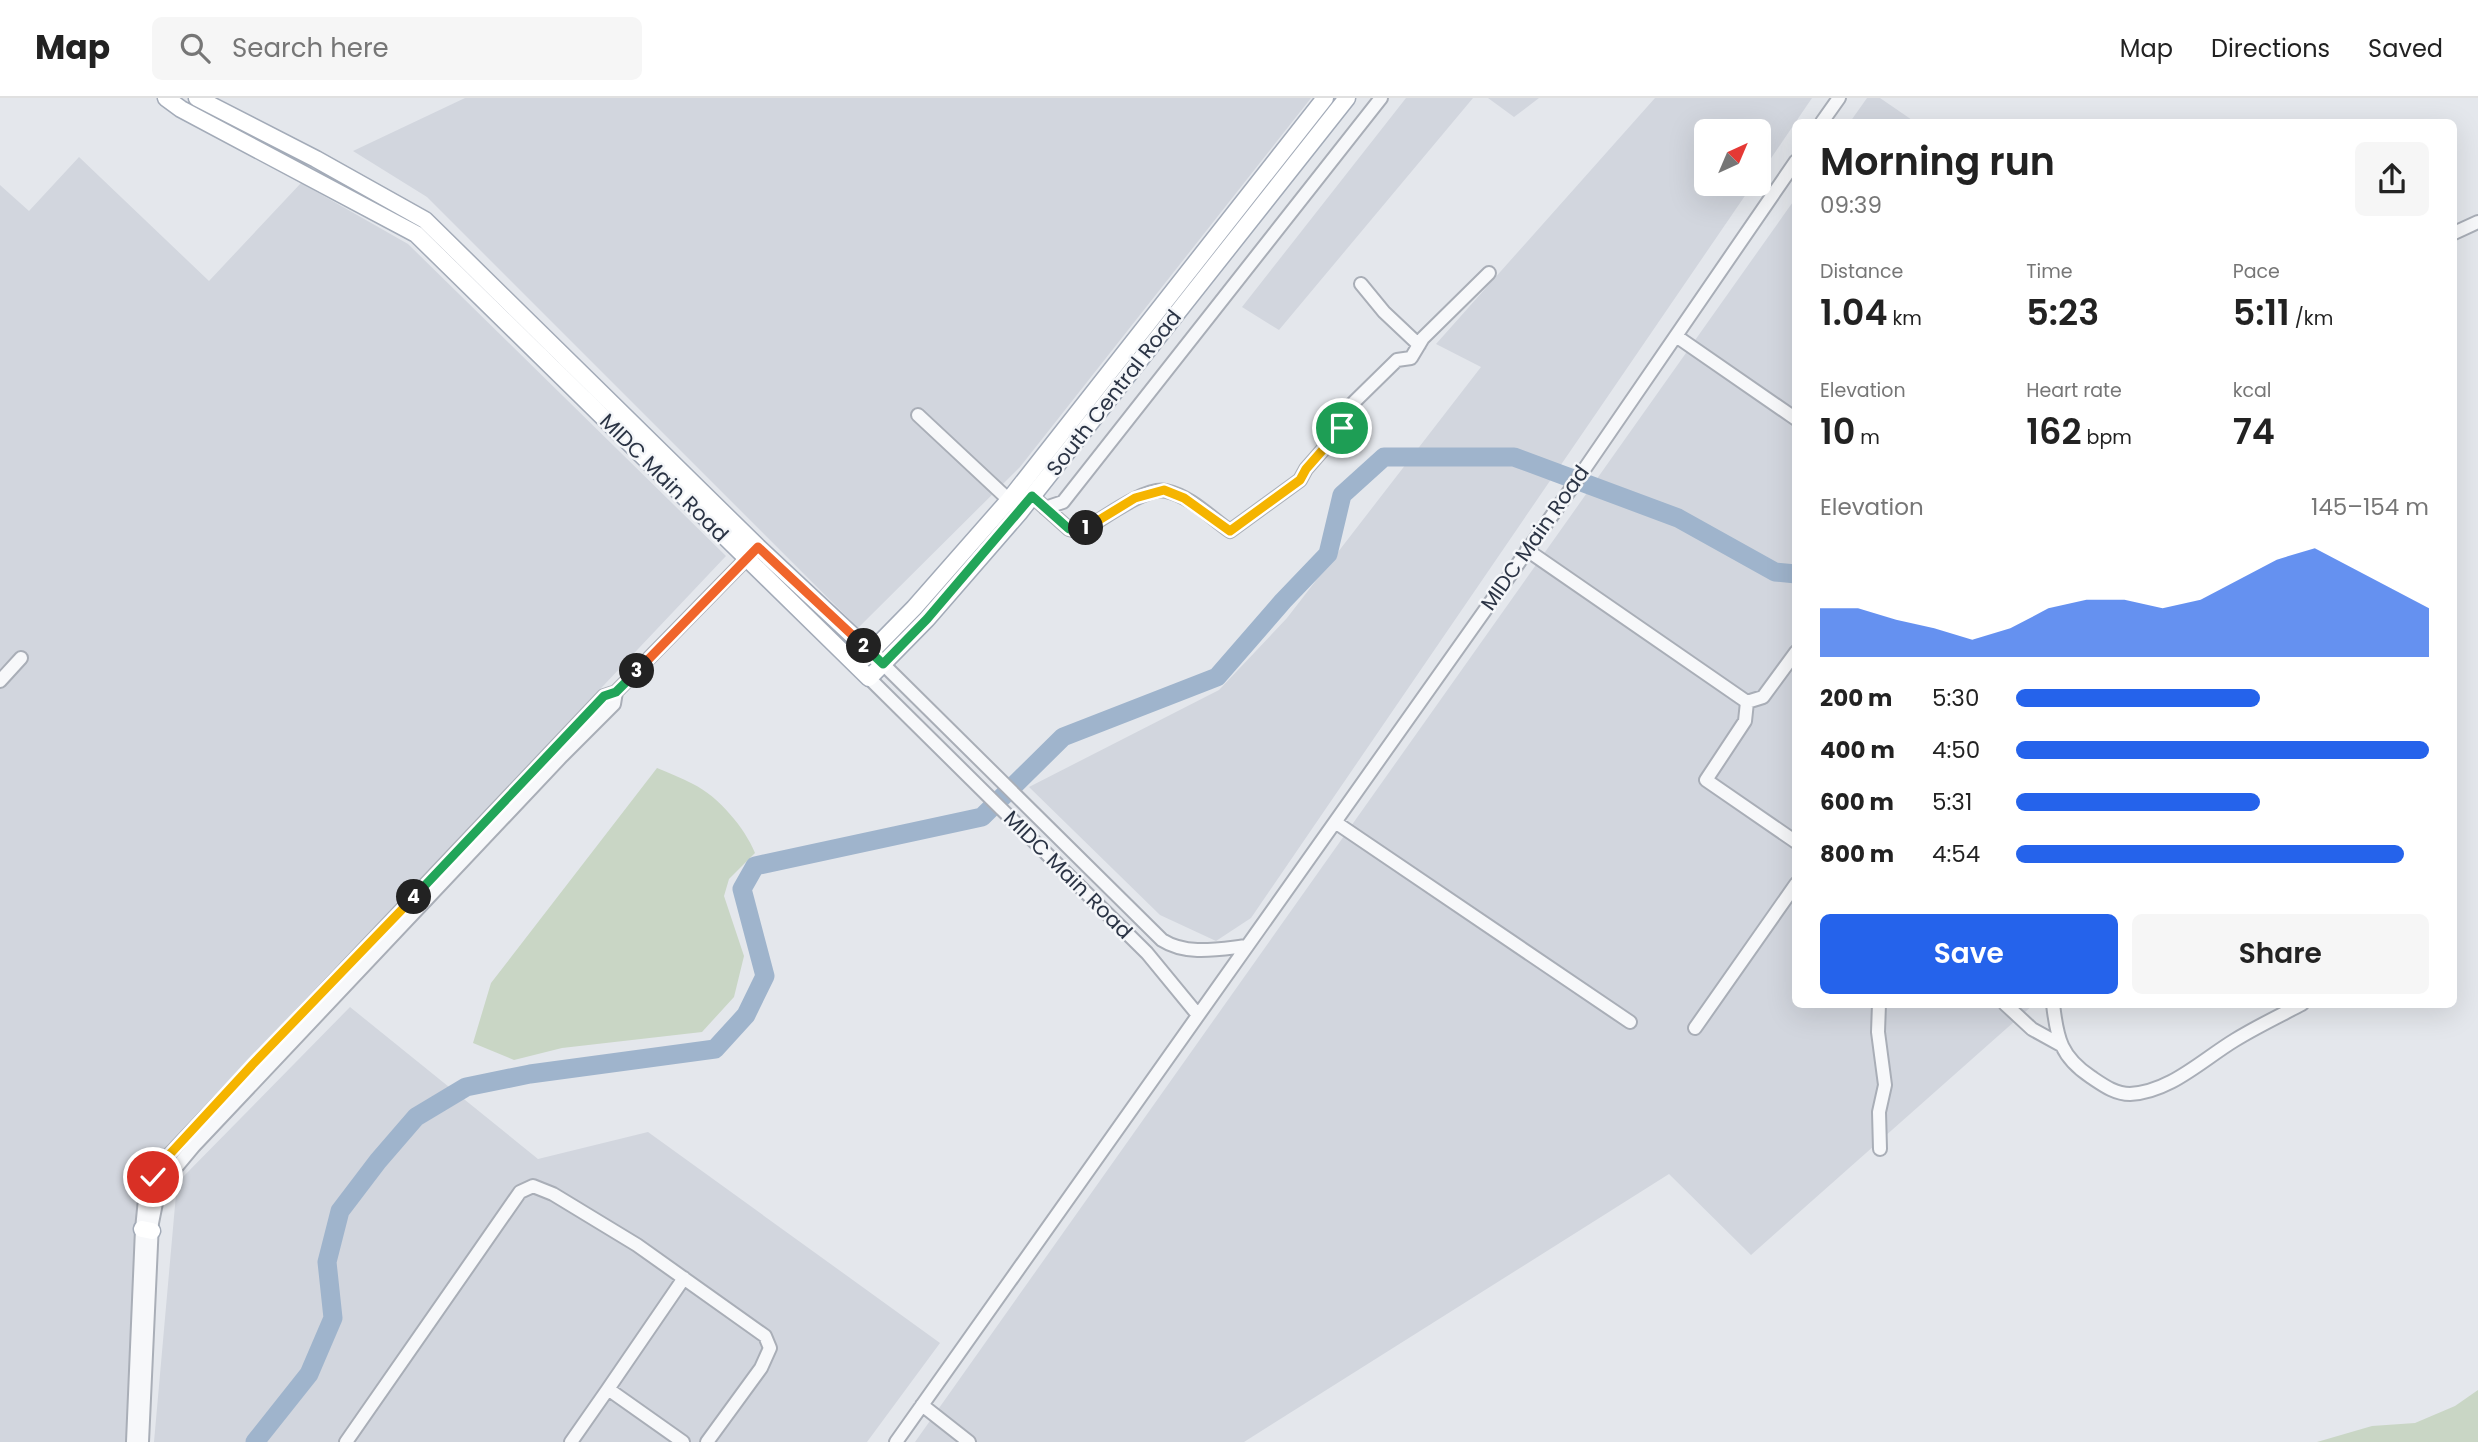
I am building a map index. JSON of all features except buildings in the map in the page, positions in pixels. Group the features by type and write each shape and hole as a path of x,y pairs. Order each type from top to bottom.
{"main road":[{"name":"MIDC Main Road","path":"166,98 181,109 416,234 869,678"},
{"name":"MIDC Main Road","path":"197,98 316,159 425,220 758,547 883,664"},
{"name":"South Central Road","path":"857,667 914,608 1009,500 1325,98"},
{"name":"South Central Road","path":"869,678 927,619 1032,496 1347,98"},
{"path":"1291,141 1304,152"}],"street":[{"path":"1045,508 1063,502 1381,98"},
{"path":"1824,119 1839,98"},
{"name":"MIDC Main Road","path":"896,1442 1568,492 1792,167"},
{"path":"2457,232 2478,222"},
{"path":"1032,496 1069,529 1080,532 1135,498 1164,490 1184,498 1230,531 1300,480 1306,469 1342,428 1346,411 1397,360 1411,358 1423,338 1489,273"},
{"path":"1361,284 1384,312 1419,345"},
{"path":"1676,336 1792,416"},
{"path":"918,415 1009,500"},
{"path":"142,1442 147,1230 145,1199 153,1177 169,1155 604,696 616,692 758,547"},
{"path":"1527,550 1747,702"},
{"path":"1747,702 1763,697 1792,657"},
{"path":"0,681 21,658"},
{"name":"MIDC Main Road","path":"883,664 1162,940 1187,950 1247,946"},
{"name":"MIDC Main Road","path":"869,678 1147,953 1198,1016"},
{"path":"1747,702 1745,721 1706,780 1792,839"},
{"path":"1335,822 1630,1022"},
{"path":"1695,1028 1792,890"},
{"path":"1879,1008 1878,1032 1885,1085 1879,1112 1880,1149"},
{"path":"2009,1008 2032,1029 2061,1045"},
{"path":"2053,1008 2056,1031 2071,1061 2109,1090 2128,1094 2147,1091 2179,1077 2234,1040 2294,1008"},
{"path":"346,1442 520,1192 533,1186 553,1194 637,1245 765,1336 770,1348 761,1368 707,1442"},
{"path":"133,1442 147,1230"},
{"path":"571,1442 684,1278"},
{"path":"608,1389 683,1442"},
{"path":"922,1405 969,1442"}],"shaded area":[{"path":"465,98 1311,98 1020,467 858,628 427,197 353,151"},
{"path":"1406,98 1473,98 1279,330 1242,307"},
{"path":"1488,98 1539,98 1514,117"},
{"path":"1655,98 1812,98 1798,119 1792,119 1792,127 1771,158 1771,119 1694,119 1694,196 1745,196 1251,918 1216,941 1160,915 1029,787 1219,690 1287,618 1481,367 1436,344"},
{"path":"1867,98 1880,98 1911,119 1852,119"},
{"path":"79,157 209,281 301,183 408,244 726,556 152,1163 132,1442 0,1442 0,185 29,211"},
{"path":"1792,203 1792,1008 2030,1008 1751,1255 1669,1174 1244,1442 915,1442"},
{"path":"350,1007 538,1159 648,1132 940,1343 867,1442 154,1442 177,1183"}],"green space":[{"path":"657,768 712,796 738,823 755,853 729,879 724,896 744,956 734,997 702,1032 562,1048 514,1060 473,1043 491,983"},
{"path":"2478,1390 2478,1442 2317,1442 2372,1426 2415,1423 2455,1406"}],"waterway":[{"path":"255,1442 309,1374 333,1318 327,1262 340,1211 416,1117 466,1087 530,1074 715,1049 746,1015 765,976 742,889 755,866 982,817 1063,737 1217,677 1328,554 1342,495 1384,457 1514,457 1678,518 1775,572 1792,574"}],"route":[{"path":"153,1177 169,1155 253,1064 500,804 604,696 616,692 758,547 883,664 927,619 1032,496 1069,529 1080,532 1135,498 1164,490 1184,498 1230,531 1300,480 1306,469 1342,428"}]}
